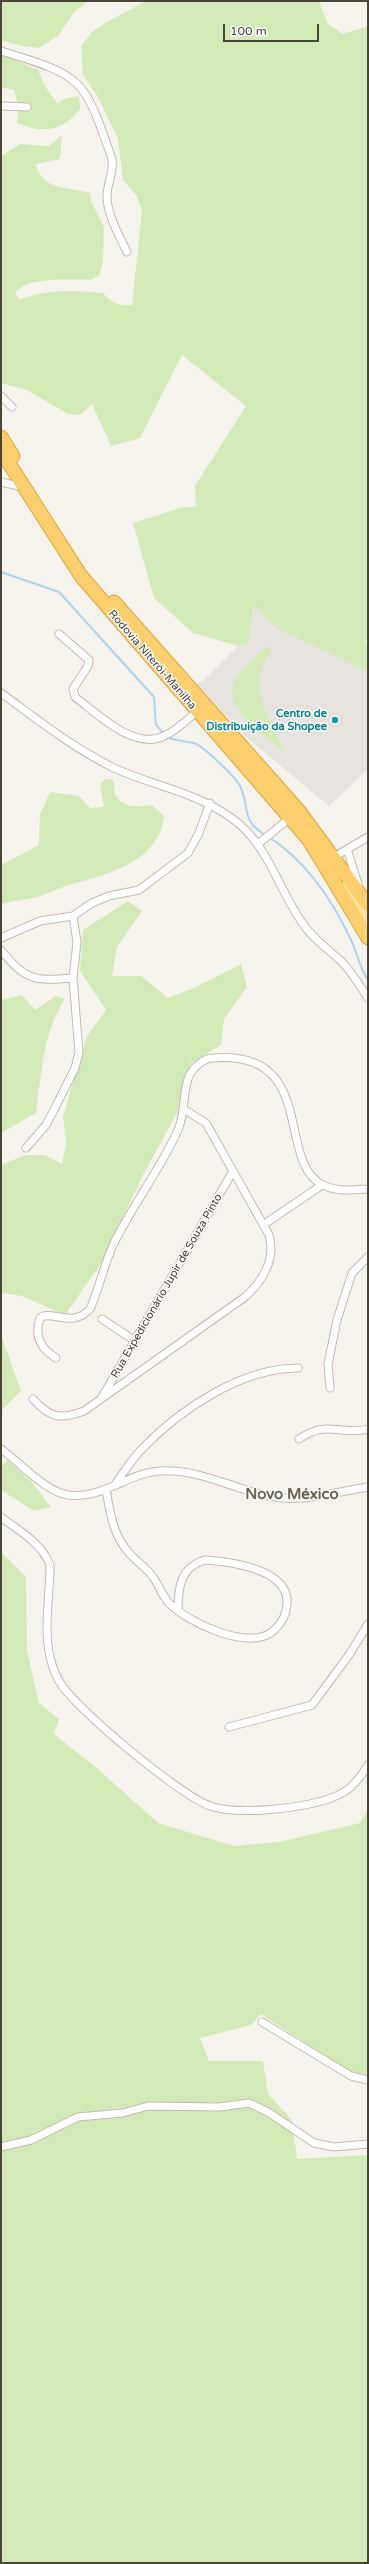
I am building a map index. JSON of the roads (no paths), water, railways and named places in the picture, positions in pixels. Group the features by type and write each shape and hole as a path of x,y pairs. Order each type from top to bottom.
{"highway":[{"name":"Rodovia Niterói-Manilha","path":"1,438 80,561 180,678 281,790 334,857 365,900"},
{"name":"Rodovia Niterói-Manilha","path":"1,451 81,576 196,712 291,817 326,866 368,938"}],"main road":[{"path":"334,857 368,923"}],"street":[{"path":"1,51 47,65 67,74 80,84 90,97 112,159 113,169 107,194 108,203 127,252"},
{"path":"1,106 28,107"},
{"path":"1,396 12,407"},
{"path":"1,482 23,487"},
{"path":"59,634 89,660 88,666 73,689 75,697 123,732 148,740 166,736 196,712"},
{"path":"1,693 96,759 139,778 210,803 261,842 305,927 348,969 368,998"},
{"path":"1,938 40,921 73,916 99,899 134,892 184,857 194,846 210,803"},
{"path":"261,842 291,817"},
{"path":"334,857 368,837"},
{"path":"347,849 365,900"},
{"path":"26,1148 46,1125 75,1068 79,1040 73,978 77,942 73,916"},
{"path":"1,950 16,968 35,980 73,978"},
{"path":"56,1358 42,1348 39,1341 39,1321 44,1316 75,1318 86,1314 90,1309 114,1242 178,1131 185,1110 186,1085 190,1074 199,1063 209,1058 221,1057 251,1062 266,1071 280,1085 287,1098 304,1165 312,1177 322,1185 344,1190 368,1189"},
{"path":"33,1399 43,1410 63,1417 84,1411 216,1319 254,1289 268,1265 272,1254 271,1244 263,1226 206,1123 185,1110"},
{"name":"Rua Expedicionário Jupir de Souza Pinto","path":"100,1400 233,1171"},
{"path":"263,1226 322,1185"},
{"path":"330,1388 328,1364 337,1320 352,1272 368,1257"},
{"path":"102,1320 135,1341"},
{"path":"114,1485 141,1450 164,1428 194,1405 250,1376 284,1368 298,1368"},
{"path":"299,1440 316,1429 368,1429"},
{"path":"1,1449 49,1488 59,1493 78,1495 106,1490 140,1474 174,1471 189,1473 284,1498 368,1486"},
{"path":"106,1490 115,1532 121,1544 150,1573 168,1602 178,1611 192,1620 226,1634 256,1638 268,1634 278,1627 285,1616 287,1595 284,1586 275,1578 257,1570 205,1560 197,1562 185,1572 180,1583 178,1611"},
{"path":"1,1517 28,1537 47,1556 50,1565 47,1642 59,1681 79,1706 179,1788 217,1808 236,1810 271,1808 331,1798 354,1784 368,1765"},
{"path":"229,1727 312,1705 349,1654 368,1624"},
{"path":"262,2022 351,2076 368,2080"},
{"path":"1,2147 39,2137 78,2117 127,2112 148,2106 219,2107 249,2104 268,2112 314,2143 334,2147 368,2144"}],"waterway":[{"path":"1,572 59,592 154,697 156,725 164,734"},
{"path":"167,737 194,743 212,756 241,788 249,819 257,830 265,835"},
{"path":"269,837 283,847 307,870 327,896 344,925 368,980"}],"place":[{"name":"Centro de Distribuição da Shopee","path":"335,720"}],"district":[{"name":"Novo México","path":"292,1495"}]}
